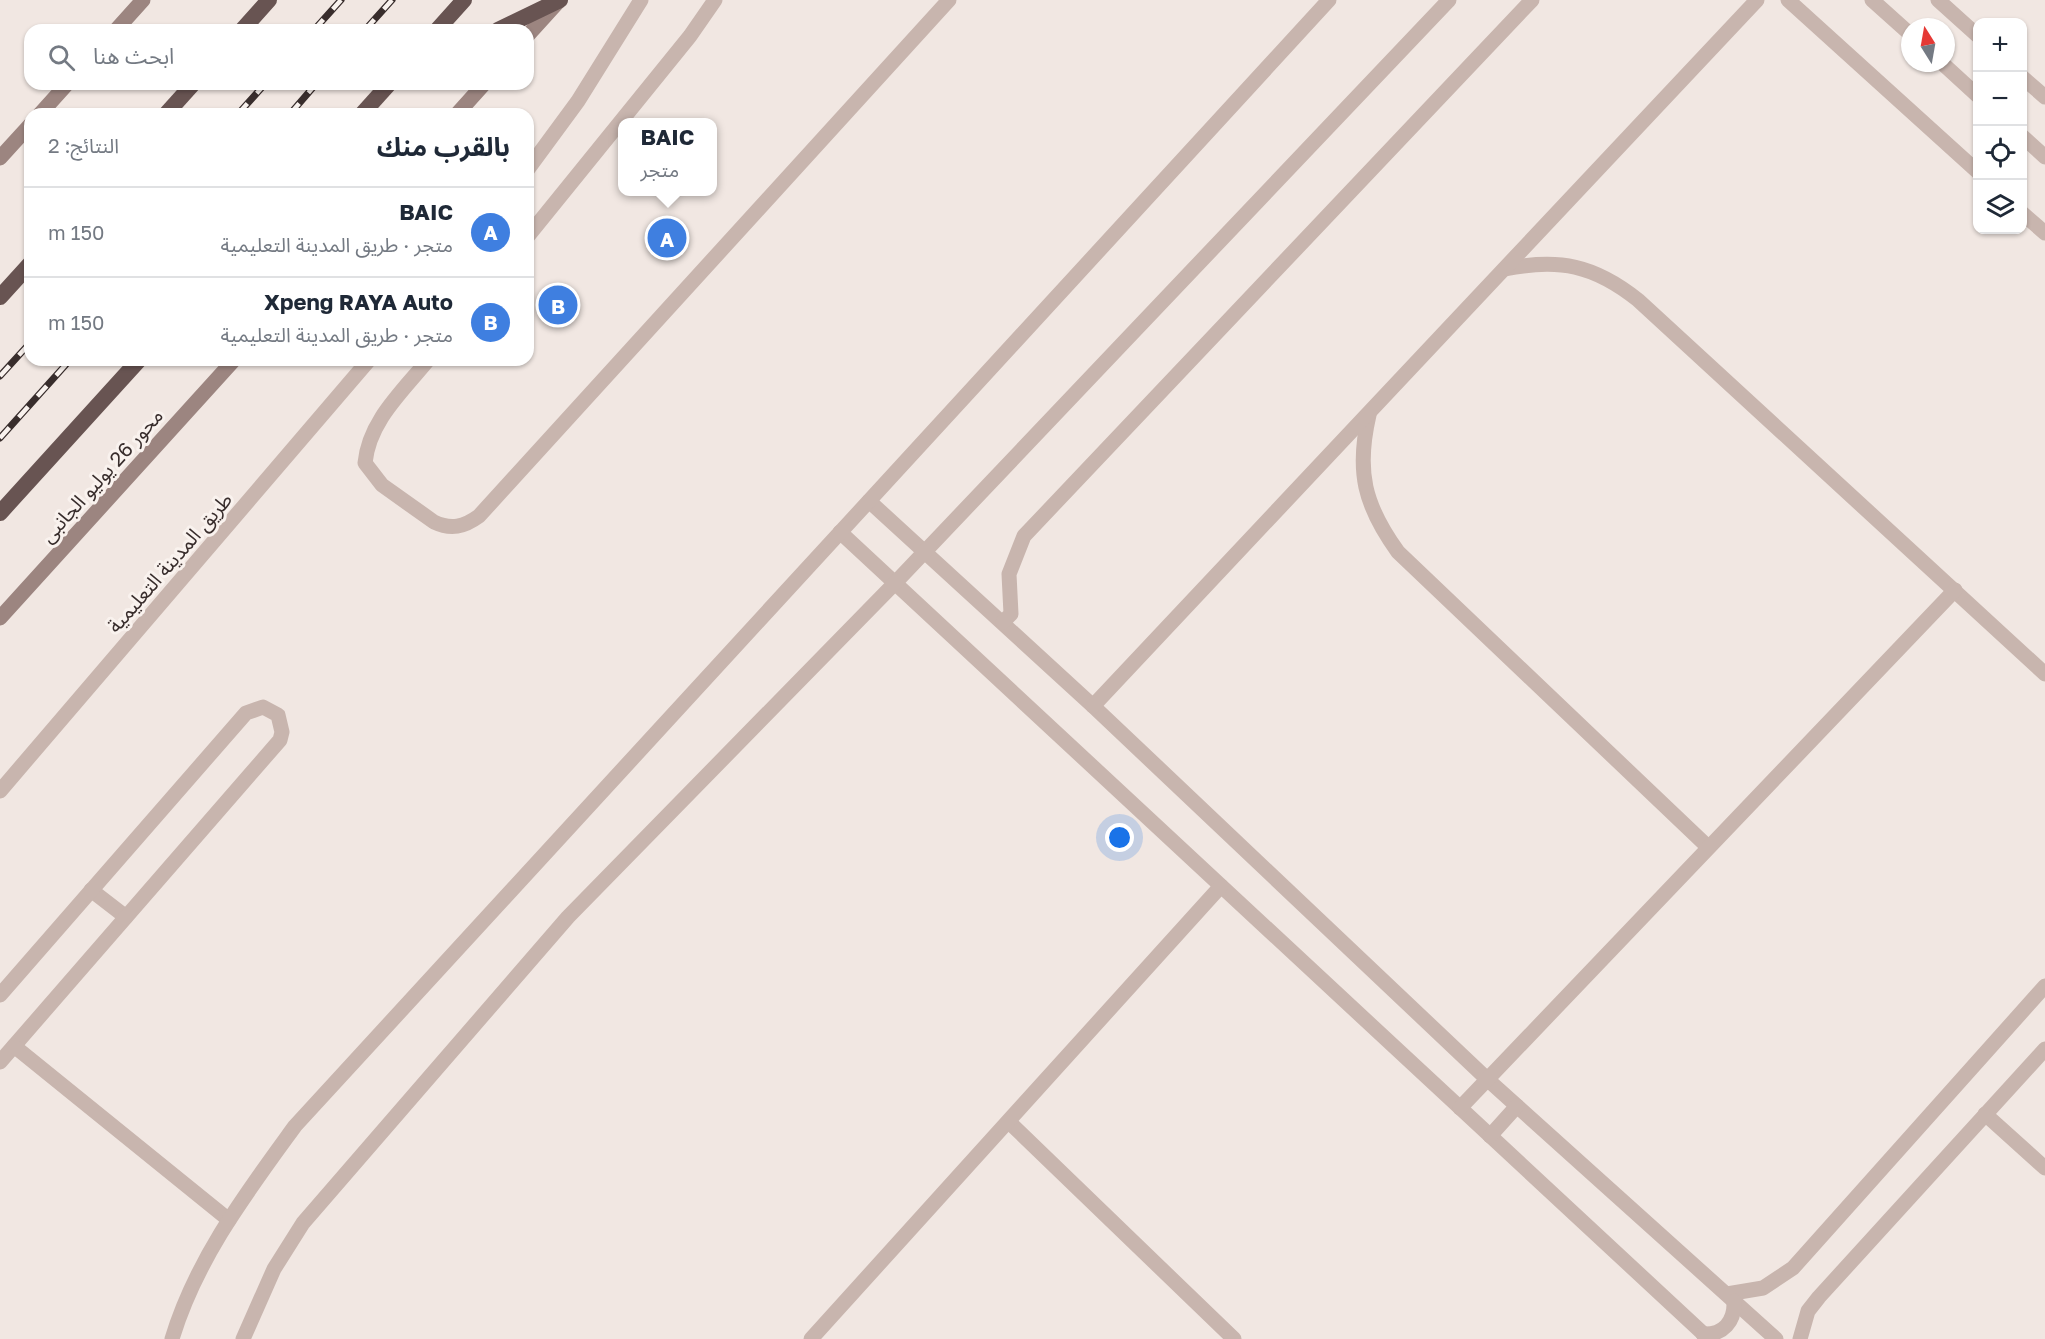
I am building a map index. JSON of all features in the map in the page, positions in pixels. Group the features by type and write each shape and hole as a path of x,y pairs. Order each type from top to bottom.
{"highway":[{"path":"247,24 269,0"},
{"path":"442,24 464,0"},
{"path":"510,24 560,0"},
{"path":"171,108 188,90"},
{"path":"367,108 384,90"},
{"path":"0,297 24,271"},
{"path":"0,513 134,366"}],"main road":[{"path":"121,24 143,0"},
{"path":"534,29 560,0"},
{"path":"45,108 62,90"},
{"path":"462,108 479,90"},
{"path":"0,158 24,132"},
{"name":"محور 26 يوليو الجانبى","path":"0,618 229,366"}],"street":[{"path":"534,161 584,92 641,0"},
{"path":"623,118 715,0"},
{"path":"423,366 377,423 370,436 365,463 382,485 434,522 443,526 462,526 479,516 949,0"},
{"path":"172,1339 199,1271 229,1220 295,1126 1329,0"},
{"path":"243,1339 274,1269 303,1223 568,917 895,583 1449,0"},
{"path":"1004,622 1011,614 1009,574 1024,536 1532,0"},
{"path":"1093,706 1758,0"},
{"path":"1788,0 1973,168"},
{"path":"1872,0 1901,26"},
{"path":"1938,0 1973,32"},
{"path":"1952,72 1973,92"},
{"path":"2027,81 2045,97"},
{"path":"534,229 618,124"},
{"path":"2027,141 2045,157"},
{"path":"2027,217 2045,233"},
{"path":"1505,269 1533,263 1562,263 1590,270 1616,282 2045,674"},
{"name":"طريق المدينة التعليمية","path":"0,791 364,366"},
{"path":"1369,415 1362,444 1362,473 1369,502 1381,528 1398,552 1708,848"},
{"path":"869,501 1004,622 1487,1079 1776,1339"},
{"path":"840,532 1706,1336 1727,1326 1734,1314 1730,1298"},
{"path":"1460,1108 1955,590"},
{"path":"0,995 246,712 263,707 271,710 282,723 280,740 0,1062"},
{"path":"811,1339 1221,886"},
{"path":"91,890 126,917"},
{"path":"1730,1298 1763,1288 1793,1268 2045,986"},
{"path":"14,1046 229,1220"},
{"path":"1800,1339 1808,1311 1819,1297 2045,1049"},
{"path":"1490,1136 1517,1106"},
{"path":"1985,1114 2045,1168"},
{"path":"1009,1122 1234,1339"}],"railway":[{"path":"319,24 341,0"},
{"path":"370,24 392,0"},
{"path":"243,108 260,90"},
{"path":"295,108 311,90"},
{"path":"0,376 24,350"},
{"path":"0,438 65,366"}],"place":[{"name":"BAIC","path":"667,238"},
{"name":"Xpeng RAYA Auto","path":"558,305"}]}
